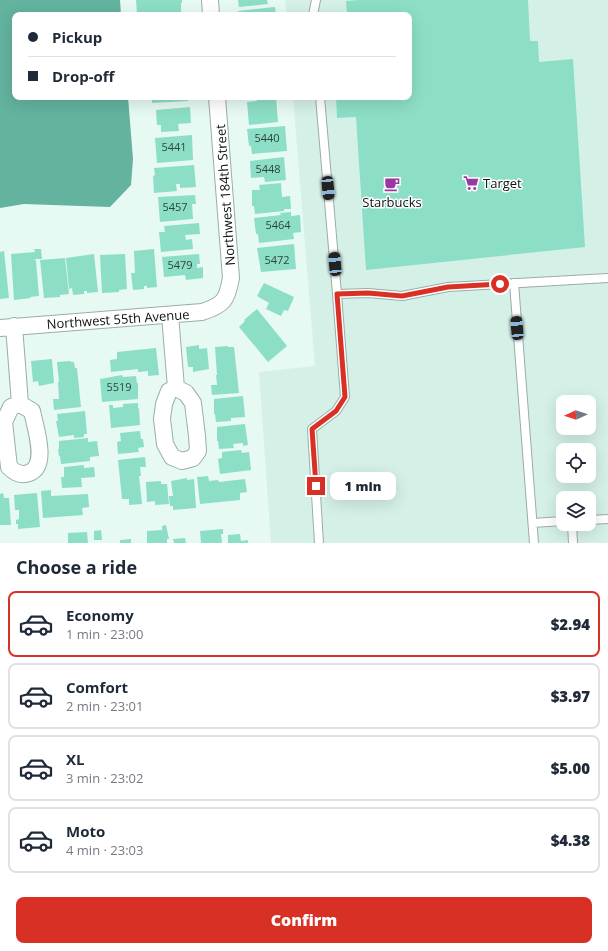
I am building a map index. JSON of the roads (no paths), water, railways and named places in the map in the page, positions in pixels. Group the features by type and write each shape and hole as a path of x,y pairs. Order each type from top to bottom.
{"street":[{"path":"210,0 211,12"},
{"name":"Northwest 184th Street","path":"217,100 231,278 228,294"},
{"name":"Northwest 55th Avenue","path":"7,327 202,312 217,307 228,294"},
{"path":"170,315 176,388"},
{"path":"7,327 20,404"}],"lane":[{"path":"314,12 316,0"},
{"path":"319,543 312,429 336,411 345,397 320,100"},
{"path":"337,294 368,293 402,296 448,287 608,278"},
{"path":"514,283 534,543"},
{"path":"596,520 608,519"},
{"path":"532,523 556,521"},
{"path":"572,531 573,543"}],"place":[{"name":"Target","path":"471,183"},
{"name":"Starbucks","path":"392,184"}]}
